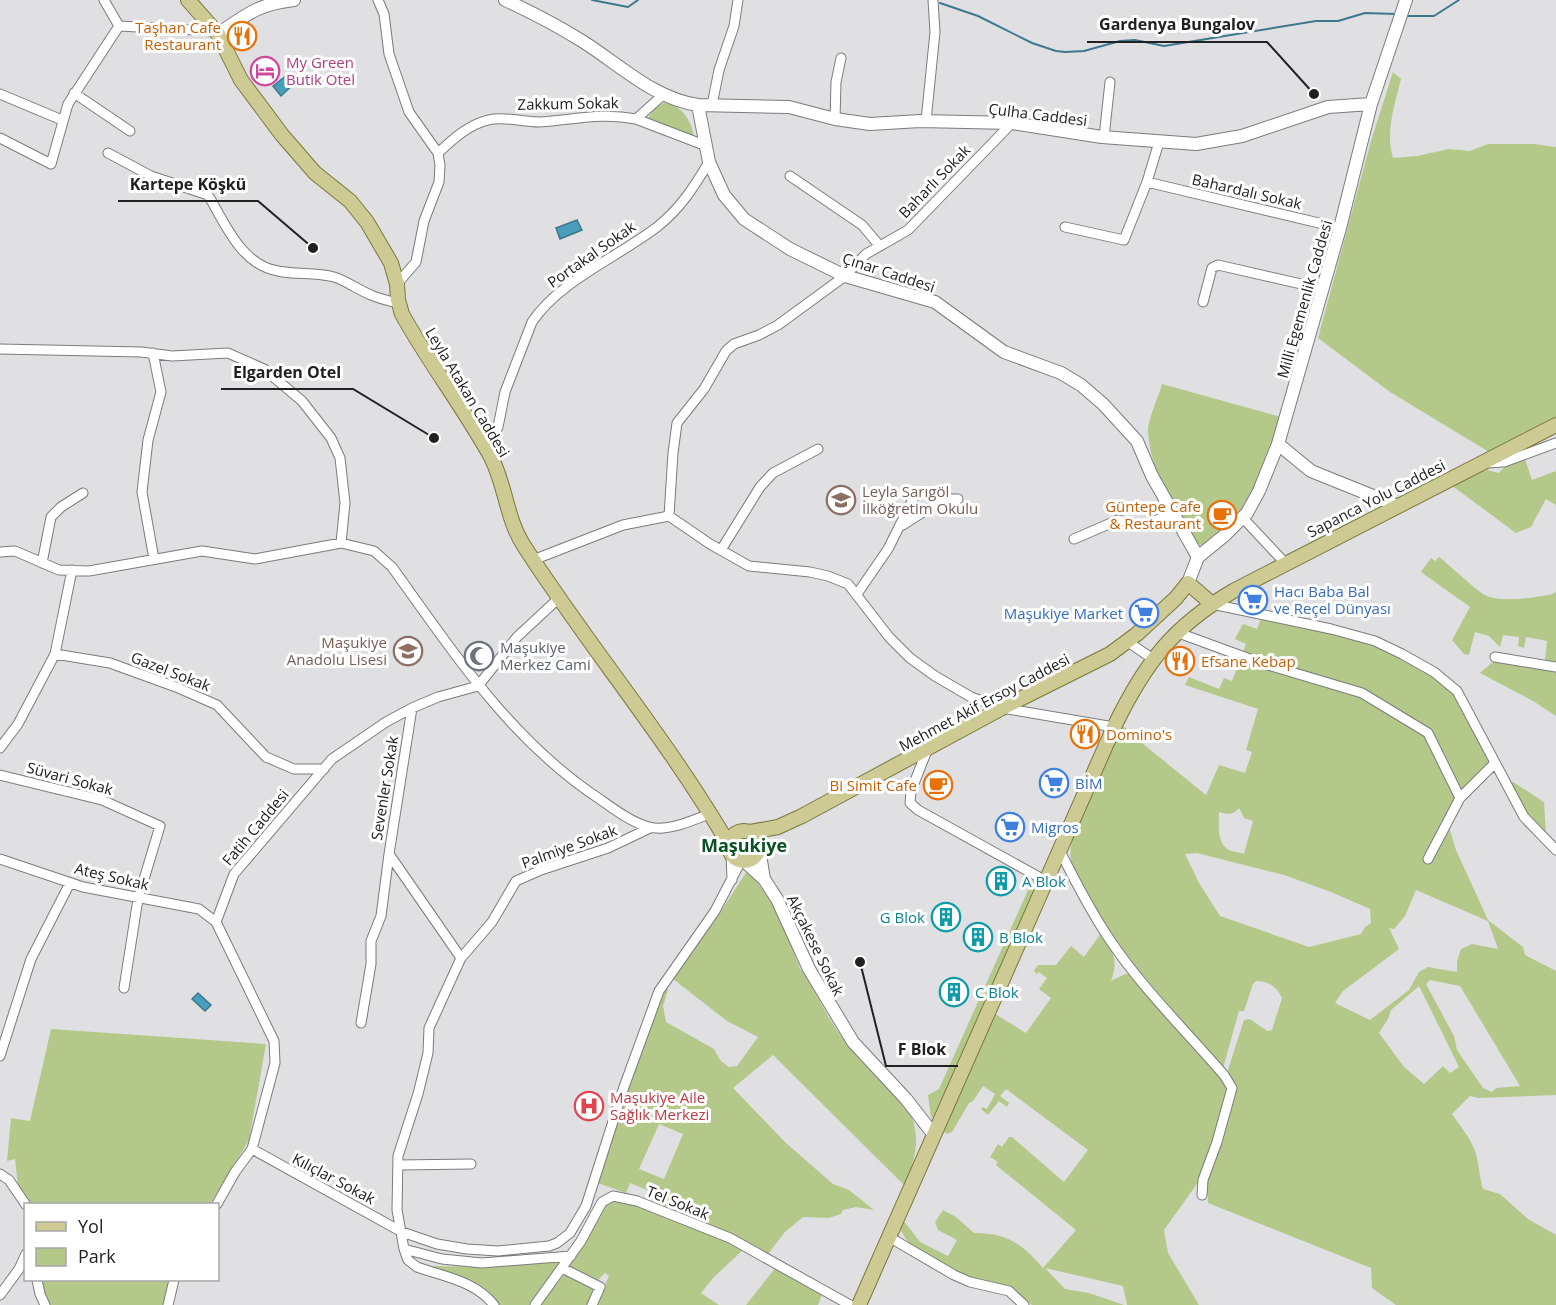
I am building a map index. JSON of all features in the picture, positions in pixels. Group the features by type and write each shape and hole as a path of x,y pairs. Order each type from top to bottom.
{"main road":[{"name":"Leyla Atakan Caddesi","path":"188,0 217,33 241,80 282,135 315,173 359,210 384,249 398,284 398,303 407,324 488,451 504,489 513,527 559,598 676,760 736,855"},
{"name":"Sapanca Yolu Caddesi","path":"859,1305 1114,727 1132,690 1153,659 1176,632 1212,604 1285,563 1556,425"},
{"path":"1188,583 1212,604"},
{"name":"Mehmet Akif Ersoy Caddesi","path":"778,827 1002,708 1089,666 1128,642 1176,598 1188,583"},
{"path":"711,813 726,827 754,835 759,846"},
{"path":"778,827 759,846 754,858 736,855 731,839 744,832 778,827"}],"street":[{"path":"104,0 119,26"},
{"path":"119,26 217,33 258,7 294,0"},
{"path":"378,0 384,14 389,54 409,112 438,153 440,165 439,182 423,221 418,256 398,284"},
{"path":"712,105 719,70 734,26 738,0"},
{"path":"926,121 935,32 933,0"},
{"path":"511,1 581,40 663,95 686,104 698,105"},
{"name":"Milli Egemenlik Caddesi","path":"1188,583 1198,556 1243,518 1259,491 1278,444 1340,228 1371,104 1405,4"},
{"path":"0,138 51,164 62,120 74,93 119,26"},
{"path":"835,119 836,82 841,58"},
{"path":"1104,137 1110,82"},
{"path":"74,93 130,131"},
{"path":"0,94 62,120"},
{"name":"Zakkum Sokak","path":"438,153 464,131 492,119 541,122 594,116 636,119 663,95"},
{"name":"Çulha Caddesi","path":"698,105 789,107 835,119 870,124 926,121 1011,123 1104,137 1196,144 1242,136 1328,107 1371,104"},
{"name":"Çınar Caddesi","path":"698,105 709,162 731,205 750,225 790,249 845,276 934,302 1004,352 1061,373 1081,385 1103,404 1137,441 1152,476 1198,556"},
{"path":"636,119 705,145"},
{"name":"Baharlı Sokak","path":"669,516 677,423 704,389 726,351 734,344 778,325 845,276 860,259 879,245 903,234 1011,123"},
{"path":"1065,227 1124,240 1147,182 1159,142"},
{"path":"108,153 151,176 208,195 233,237 246,253 264,266 282,272 310,272 337,278 371,296 398,303"},
{"name":"Portakal Sokak","path":"488,451 498,428 505,392 532,322 538,313 578,279 659,225 683,203 709,162"},
{"path":"790,176 862,225 879,245"},
{"name":"Bahardalı Sokak","path":"1147,182 1340,228"},
{"path":"1203,302 1212,268 1218,265 1323,289"},
{"path":"0,349 153,353 172,356 228,353 264,369 302,400 331,438 340,458 345,503 341,543"},
{"path":"153,353 161,392 148,440 142,492 154,559"},
{"path":"1482,462 1504,462 1556,443"},
{"path":"1278,444 1311,471 1398,506"},
{"path":"721,550 760,487 773,473 818,449"},
{"path":"42,563 51,517 61,507 83,493"},
{"path":"857,594 901,526 916,493"},
{"path":"901,526 943,500 958,499"},
{"path":"1074,539 1112,521 1122,519 1143,526 1173,513"},
{"path":"534,560 623,525 669,516 749,566 810,572 848,584 889,637 922,667 952,688 1002,708 1114,727"},
{"path":"1243,518 1285,563"},
{"path":"0,552 15,551 58,570 89,571 202,551 255,559 341,543 374,550 392,567 478,686 532,746 569,778 617,810 650,828"},
{"path":"0,748 18,724 55,654 72,570"},
{"path":"478,686 517,637 559,598"},
{"path":"1212,604 1375,641 1434,672 1457,691 1524,817 1556,850"},
{"path":"1176,632 1258,662 1362,693 1428,733 1460,798"},
{"path":"1128,642 1153,659"},
{"name":"Gazel Sokak","path":"55,654 110,663 176,687 217,705 266,757 294,769 324,769"},
{"path":"1495,657 1556,667"},
{"name":"Fatih Caddesi","path":"216,922 231,880 239,866 332,759 394,717 412,708 478,686"},
{"name":"Sevenler Sokak","path":"412,708 389,854 462,958"},
{"path":"928,748 911,791 910,803 918,810 1046,880"},
{"path":"1428,859 1460,798 1495,763"},
{"name":"Süvari Sokak","path":"0,775 102,800 160,826 138,899"},
{"name":"Palmiye Sokak","path":"404,1249 397,1210 398,1156 418,1094 428,1053 429,1028 462,958 492,921 516,881 541,870 608,849 650,828 675,825 711,813"},
{"path":"759,846 764,879"},
{"path":"1060,851 1110,941 1224,1075 1232,1088 1217,1142 1203,1180 1202,1195"},
{"path":"361,1023 371,964 372,941 381,916 389,854"},
{"path":"736,855 764,879"},
{"name":"Kılıçlar Sokak","path":"252,1149 402,1232 422,1240 498,1251 549,1246 557,1243 570,1233 586,1206 624,1087 659,991 715,911 732,882 736,855"},
{"name":"Ateş Sokak","path":"0,859 70,883 138,899 199,909 216,922"},
{"name":"Akçakese Sokak","path":"764,879 783,911 808,969 846,1033 861,1053 906,1099 934,1135"},
{"path":"0,1056 31,959 70,883"},
{"path":"124,988 138,899"},
{"path":"216,922 274,1041 274,1063 252,1149 235,1172 218,1203"},
{"path":"398,1166 471,1164"},
{"path":"0,1174 13,1185 25,1203"},
{"name":"Tel Sokak","path":"535,1305 571,1256 602,1202 613,1196 624,1197 745,1245 850,1305"},
{"path":"889,1237 962,1278 1009,1291 1024,1305"},
{"path":"494,1305 467,1283 412,1264 405,1255 404,1249 467,1263 498,1263 571,1256"},
{"path":"0,1295 24,1258"},
{"path":"562,1268 600,1287 592,1305"},
{"path":"37,1281 45,1305"},
{"path":"168,1305 174,1281"}],"green space":[{"path":"1393,72 1401,79 1390,128 1393,158 1417,156 1449,149 1470,151 1488,144 1534,144 1556,147 1556,417 1489,452 1390,392 1318,338 1371,141"},
{"path":"665,102 685,114 694,136 647,119 654,109"},
{"path":"1162,384 1281,417 1269,457 1252,496 1236,518 1205,546 1198,544 1166,491 1150,448 1148,428"},
{"path":"1525,459 1532,480 1556,471 1556,505 1546,499 1531,527 1516,533 1451,485 1487,470 1499,473 1506,465"},
{"path":"1439,557 1477,590 1490,597 1518,599 1553,594 1556,591 1556,663 1545,661 1547,641 1526,637 1524,648 1518,646 1519,637 1503,635 1500,647 1489,636 1475,632 1469,655 1464,654 1452,640 1470,607 1421,572 1431,558 1435,561"},
{"path":"1261,618 1375,641 1457,691 1495,763 1460,798 1447,821 1456,850 1488,920 1523,947 1525,955 1556,971 1556,1095 1478,1098 1470,1096 1452,1114 1473,1146 1483,1189 1500,1194 1528,1219 1556,1235 1556,1305 1396,1305 1372,1288 1371,1268 1208,1203 1207,1182 1235,1090 1227,1073 1244,1020 1250,1019 1267,1031 1272,1030 1282,998 1269,983 1256,981 1253,984 1244,1011 1239,1011 1223,1068 1124,951 1078,879 1071,860 1071,849 1074,832 1123,726 1206,795 1219,765 1245,773 1252,752 1246,750 1258,709 1185,685 1189,677 1219,689 1224,678 1232,681 1246,644 1235,639 1243,624 1257,629","holes":["1239,808 1244,818 1253,821 1244,854 1229,850 1220,838 1219,812 1230,814","1197,853 1284,875 1331,892 1370,909 1371,923 1361,934 1309,947 1220,916 1199,883 1185,854","1416,890 1488,921 1498,949 1472,944 1461,949 1457,961 1457,972 1428,967 1419,972 1409,990 1370,1020 1335,1003 1343,991 1399,949 1389,928 1394,929 1405,916","1430,980 1460,986 1520,1086 1496,1088 1492,1092 1483,1088 1457,1050 1454,1036 1426,984","1419,986 1459,1067 1450,1073 1443,1066 1424,1084 1404,1067 1379,1033 1391,1010"]},
{"path":"1494,661 1556,671 1556,716 1480,673"},
{"path":"1513,782 1544,802 1546,835 1522,808 1508,783"},
{"path":"744,837 752,845 744,853 736,845"},
{"path":"747,871 773,905 800,969 839,1033 852,1050 897,1095 914,1123 916,1140 905,1186 773,1055 733,1088 786,1143 833,1184 849,1190 874,1210 856,1207 843,1210 841,1214 829,1218 803,1217 785,1232 768,1254 745,1241 654,1203 657,1194 630,1183 626,1193 598,1183 649,1027 666,988 668,990 663,1006 666,1022 714,1049 721,1061 729,1067 737,1066 758,1037 727,1021 673,979","holes":["659,1124 683,1134 664,1179 639,1169"]},
{"path":"1033,879 1036,886 933,1118 928,1095 939,1089"},
{"path":"1101,933 1114,956 1111,981 1125,974 1131,974 1225,1082 1229,1090 1199,1181 1164,1230 1168,1253 1199,1305 1127,1305 1123,1286 1045,1268 1065,1289 1089,1293 1124,1305 1032,1305 1013,1289 968,1279 920,1252 908,1242 899,1228 903,1220 920,1242 948,1256 957,1240 938,1230 935,1222 943,1210 956,1217 974,1233 996,1235 1021,1246 1043,1268 1076,1230 996,1165 998,1162 990,1157 998,1144 1002,1147 1009,1137 1012,1137 1064,1182 1088,1150 1006,1089 1000,1096 1009,1103 1007,1107 999,1101 988,1115 981,1109 982,1107 987,1109 995,1094 983,1086 973,1101 969,1103 952,1132 947,1134 943,1131 995,1014 1026,1033 1051,998 1039,989 1047,978 1034,971 1038,965 1056,965 1071,946 1084,957"},
{"path":"51,1029 266,1044 249,1140 211,1203 29,1203 18,1186 15,1159 7,1161 11,1118 30,1121"},
{"path":"612,1200 662,1213 744,1249 714,1277 701,1293 719,1305 596,1305 609,1276 605,1273 597,1281 570,1268 602,1210"},
{"path":"561,1260 531,1305 499,1305 479,1284 461,1276 433,1269 431,1266 498,1267"},
{"path":"776,1267 822,1294 818,1305 746,1305"},
{"path":"564,1275 593,1290 587,1305 540,1305"},
{"path":"39,1281 171,1281 165,1305 48,1305"}],"water":[{"path":"287,75 294,84 281,96 273,86"},
{"path":"577,220 582,230 560,239 556,228"},
{"path":"198,993 211,1005 205,1011 192,999"}],"waterway":[{"path":"592,0 628,7 638,0"},
{"path":"1404,16 1434,16 1459,0"},
{"path":"940,3 978,16 1032,43 1065,52 1084,51 1120,41 1135,40 1164,46 1316,21 1338,21 1365,13 1396,14"}],"place":[{"name":"Taşhan Cafe Restaurant","path":"242,36"},
{"name":"My Green Butik Otel","path":"265,71"},
{"name":"Gardenya Bungalov","path":"1314,94"},
{"name":"Kartepe Köşkü","path":"313,248"},
{"name":"Elgarden Otel","path":"434,438"},
{"name":"Leyla Sarıgöl İlköğretim Okulu","path":"841,500"},
{"name":"Güntepe Cafe & Restaurant","path":"1222,515"},
{"name":"Hacı Baba Bal ve Reçel Dünyası","path":"1253,600"},
{"name":"Maşukiye Market","path":"1144,613"},
{"name":"Maşukiye Anadolu Lisesi","path":"408,651"},
{"name":"Maşukiye Merkez Cami","path":"479,656"},
{"name":"Efsane Kebap","path":"1180,661"},
{"name":"Domino's","path":"1085,734"},
{"name":"BİM","path":"1054,783"},
{"name":"Bi Simit Cafe","path":"938,785"},
{"name":"Migros","path":"1010,827"},
{"name":"A Blok","path":"1001,881"},
{"name":"G Blok","path":"946,917"},
{"name":"B Blok","path":"978,937"},
{"name":"F Blok","path":"860,962"},
{"name":"C Blok","path":"954,992"},
{"name":"Maşukiye Aile Sağlık Merkezi","path":"589,1106"}],"district":[{"name":"Maşukiye","path":"744,845"}]}
